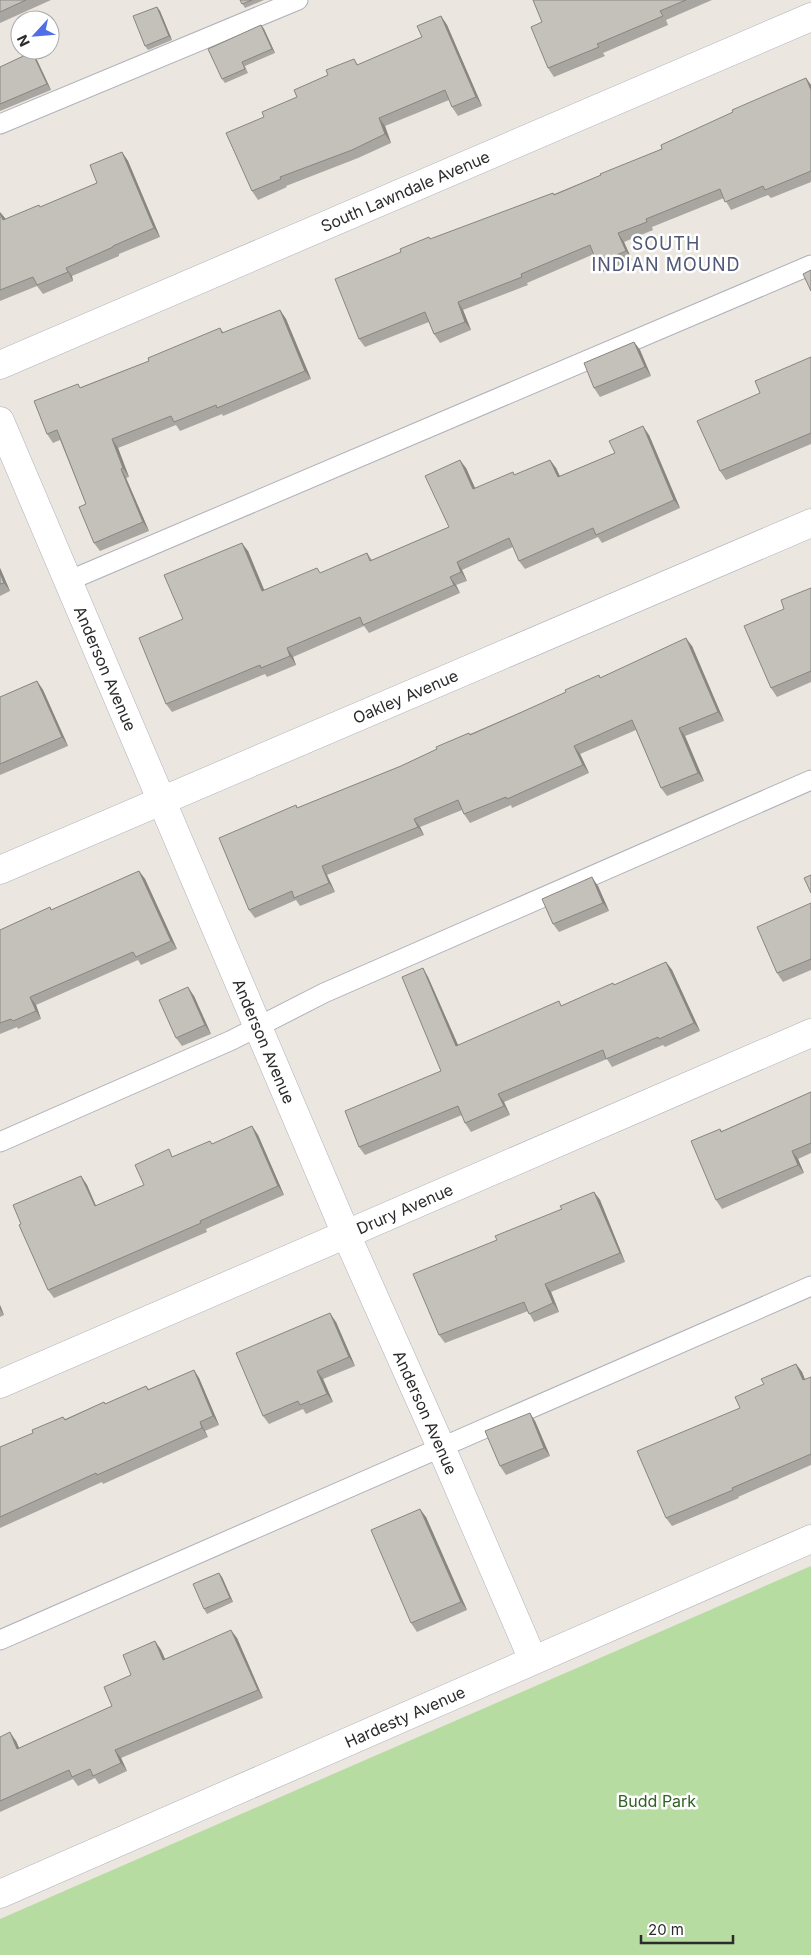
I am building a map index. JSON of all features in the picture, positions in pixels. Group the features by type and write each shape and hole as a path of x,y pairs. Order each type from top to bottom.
{"street":[{"name":"South Lawndale Avenue","path":"0,365 811,18"},
{"name":"Anderson Avenue","path":"0,421 346,1234 441,1446 533,1660"},
{"name":"Oakley Avenue","path":"0,870 811,523"},
{"name":"Drury Avenue","path":"0,1384 811,1033"},
{"name":"Hardesty Avenue","path":"0,1894 811,1539"}],"lane":[{"path":"0,124 298,0"},
{"path":"68,581 811,265"},
{"path":"0,1142 232,1040 324,993 811,780"},
{"path":"0,1640 811,1286"}],"green space":[{"name":"Budd Park","path":"811,1566 811,1955 0,1955 0,1919"}],"building":[{"path":"0,0 26,0 0,12"},
{"path":"240,0 252,0 242,4"},
{"path":"533,0 686,0 660,11 663,16 597,44 599,47 548,68 531,27 542,22"},
{"path":"157,7 169,36 145,46 133,16"},
{"path":"441,16 476,97 452,107 445,90 379,118 385,134 352,150 280,177 281,179 252,191 226,133 264,117 262,112 297,97 294,90 328,75 326,70 354,59 357,65 422,37 417,26"},
{"path":"261,25 272,49 242,62 245,69 222,79 208,49"},
{"path":"15,60 36,60 47,84 0,104 0,67"},
{"path":"806,78 811,90 811,171 765,190 763,186 725,202 720,189 646,219 647,222 618,233 626,251 597,263 590,245 521,274 522,277 458,302 465,322 434,334 425,312 359,339 335,279 401,252 400,249 429,237 430,239 553,193 554,195 662,149 661,145 733,112 732,110"},
{"path":"122,152 154,228 66,268 68,272 37,285 33,277 0,290 0,213 3,220 97,183 90,165"},
{"path":"811,270 811,291 803,274"},
{"path":"280,310 305,371 217,408 216,405 174,422 171,416 112,439 123,468 121,469 143,522 94,543 79,507 86,504 57,430 47,434 34,401 78,384 80,388 149,361 148,358 220,328 222,333"},
{"path":"634,342 645,367 594,388 584,363"},
{"path":"811,357 811,433 720,471 697,421 760,393 755,381"},
{"path":"643,426 674,500 596,535 593,528 519,561 509,538 457,562 461,572 450,577 454,585 363,625 360,617 287,648 290,656 261,668 260,665 166,704 139,638 183,619 164,575 242,543 262,591 317,568 320,573 367,553 370,561 449,527 425,476 460,460 473,489 513,472 514,475 550,460 558,477 615,453 609,441"},
{"path":"0,573 4,583 0,584"},
{"path":"811,588 811,671 771,688 744,626 784,609 781,600"},
{"path":"686,638 718,712 679,728 698,773 661,788 632,720 574,746 583,765 507,799 506,797 464,814 458,800 414,819 418,827 322,866 329,883 294,898 292,891 249,910 219,838 296,805 297,808 401,766 437,749 436,747 469,733 470,735 566,692 565,690 599,675 600,678"},
{"path":"37,681 62,737 0,764 0,697"},
{"path":"139,871 171,941 136,957 133,952 30,997 36,1011 13,1021 11,1019 0,1023 0,930 50,907 51,910"},
{"path":"811,875 811,893 804,878"},
{"path":"592,877 603,903 553,924 542,899"},
{"path":"811,903 811,959 777,973 757,927"},
{"path":"666,962 694,1023 659,1039 658,1037 606,1059 603,1050 498,1094 504,1106 465,1123 458,1106 359,1147 345,1111 441,1071 402,977 423,968 456,1046 559,1001 561,1006"},
{"path":"188,987 205,1025 176,1038 159,1000"},
{"path":"811,1092 811,1143 792,1151 798,1165 716,1200 691,1141 720,1129 721,1132"},
{"path":"252,1126 278,1186 200,1221 201,1223 48,1290 19,1225 21,1224 13,1205 81,1176 95,1206 144,1185 135,1165 169,1149 172,1157 210,1141 212,1144"},
{"path":"594,1192 620,1253 545,1284 553,1303 529,1314 524,1302 439,1335 413,1274 497,1240 495,1236 562,1209 560,1206"},
{"path":"330,1313 349,1357 317,1371 327,1394 300,1405 298,1401 263,1416 236,1353"},
{"path":"796,1364 803,1380 811,1377 811,1454 666,1518 637,1451 740,1408 735,1397 764,1384 761,1379"},
{"path":"194,1370 213,1416 200,1422 202,1428 97,1475 96,1473 0,1517 0,1447 33,1433 32,1430 63,1417 65,1420 104,1402 105,1404 146,1386 148,1390"},
{"path":"530,1413 544,1448 500,1466 485,1431"},
{"path":"420,1509 461,1602 411,1623 371,1530"},
{"path":"219,1573 230,1598 204,1609 193,1584"},
{"path":"231,1630 258,1690 115,1750 121,1763 93,1776 90,1769 72,1777 69,1770 0,1801 0,1737 10,1732 17,1749 112,1706 104,1687 131,1675 123,1655 155,1641 163,1660"}],"district":[{"name":"SOUTH INDIAN MOUND","path":"666,253"}]}
